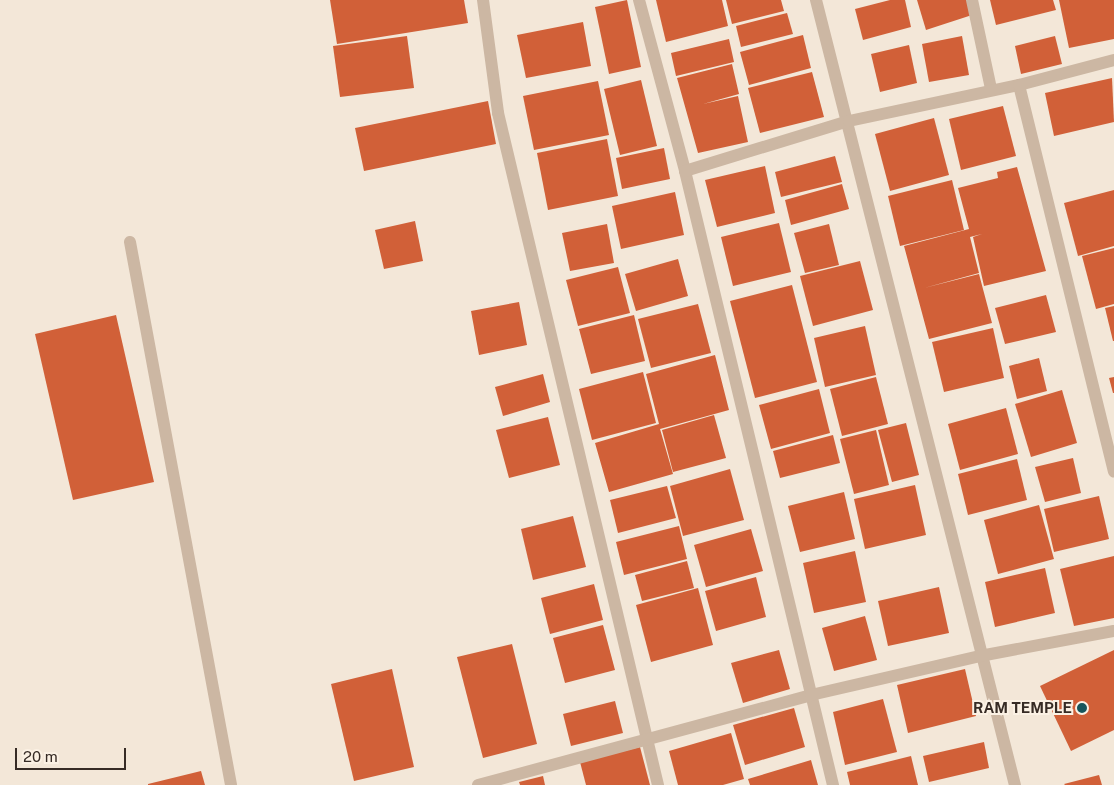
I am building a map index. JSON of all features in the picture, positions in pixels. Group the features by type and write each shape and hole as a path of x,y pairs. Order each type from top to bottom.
{"street":[{"path":"482,0 498,113 658,785"},
{"path":"639,0 685,171 833,785"},
{"path":"816,0 849,121 980,656 1015,785"},
{"path":"972,0 992,89"},
{"path":"685,171 849,121 992,89 1019,85 1114,60"},
{"path":"1019,85 1114,471"},
{"path":"130,242 231,785"},
{"path":"478,785 811,695 980,656 1114,631"}],"building":[{"path":"330,0 464,0 468,23 337,44"},
{"path":"627,0 641,67 609,74 595,7"},
{"path":"656,0 722,0 728,26 666,42"},
{"path":"726,0 781,0 784,11 732,24"},
{"path":"890,0 905,0 911,27 863,40 855,9"},
{"path":"917,0 967,0 972,15 926,30"},
{"path":"990,0 1053,0 1056,10 996,25"},
{"path":"1059,0 1114,0 1114,39 1069,48"},
{"path":"787,13 793,34 741,47 736,26"},
{"path":"583,22 591,66 526,78 517,35"},
{"path":"803,35 811,68 749,85 740,52"},
{"path":"407,36 414,88 340,97 333,46"},
{"path":"962,36 969,75 929,82 922,44"},
{"path":"1055,36 1062,64 1021,74 1015,46"},
{"path":"729,39 734,62 676,76 671,53"},
{"path":"909,45 917,83 880,92 871,54"},
{"path":"732,64 739,94 703,104 738,96 748,142 698,153 677,78"},
{"path":"812,72 824,117 760,133 748,88"},
{"path":"1112,78 1114,122 1054,136 1045,93"},
{"path":"641,80 657,146 620,155 604,89"},
{"path":"598,81 609,135 534,150 523,96"},
{"path":"488,101 496,144 364,171 355,128"},
{"path":"1003,106 1016,156 961,170 949,119"},
{"path":"934,118 949,175 890,191 875,134"},
{"path":"607,139 618,196 548,210 537,153"},
{"path":"664,148 670,179 622,189 616,158"},
{"path":"835,156 842,182 781,197 775,172"},
{"path":"765,166 775,213 717,227 705,180"},
{"path":"1017,167 1046,271 984,286 973,237 982,234 970,237 979,273 924,288 979,274 992,323 929,339 904,246 969,229 958,188 998,178 997,172"},
{"path":"952,180 964,230 900,246 888,196"},
{"path":"842,184 849,209 791,225 785,200"},
{"path":"1114,190 1114,246 1078,256 1064,203"},
{"path":"675,192 684,235 621,249 612,206"},
{"path":"415,221 423,261 384,269 375,230"},
{"path":"779,223 791,272 733,286 721,237"},
{"path":"607,224 614,263 570,271 562,233"},
{"path":"829,224 839,265 805,273 794,233"},
{"path":"1114,248 1114,304 1096,309 1082,256"},
{"path":"678,259 688,296 636,311 625,274"},
{"path":"860,261 873,310 813,326 800,276"},
{"path":"618,267 630,313 578,326 566,280"},
{"path":"792,285 817,382 755,398 730,301"},
{"path":"1046,295 1056,332 1005,344 995,308"},
{"path":"519,302 527,345 479,355 471,311"},
{"path":"698,304 711,353 651,368 638,319"},
{"path":"1114,306 1114,341 1113,341 1105,308"},
{"path":"116,315 154,482 73,500 35,334"},
{"path":"634,315 645,361 591,374 579,329"},
{"path":"865,326 876,375 825,387 814,338"},
{"path":"993,328 1004,378 944,392 932,342"},
{"path":"715,355 729,410 660,429 673,474 609,492 595,443 659,424 646,374"},
{"path":"1039,358 1047,391 1017,399 1009,366"},
{"path":"643,372 656,423 592,440 579,389"},
{"path":"543,374 550,402 503,416 495,387"},
{"path":"876,377 888,424 842,436 830,389"},
{"path":"1114,377 1114,393 1113,393 1109,378"},
{"path":"819,389 830,433 771,449 759,405"},
{"path":"1062,390 1077,443 1031,457 1015,404"},
{"path":"1006,408 1018,454 960,470 948,424"},
{"path":"714,415 726,458 673,472 662,430"},
{"path":"548,417 560,465 509,478 496,430"},
{"path":"906,423 919,475 892,482 878,430"},
{"path":"876,430 889,485 854,494 840,439"},
{"path":"833,435 840,463 780,478 773,451"},
{"path":"1073,458 1081,493 1045,502 1035,467"},
{"path":"1017,459 1027,500 968,515 958,474"},
{"path":"730,469 744,520 683,536 670,486"},
{"path":"915,485 926,535 865,549 854,499"},
{"path":"667,486 676,518 618,533 610,500"},
{"path":"844,492 855,539 800,552 788,506"},
{"path":"1099,496 1109,539 1054,552 1044,509"},
{"path":"1039,505 1054,559 998,574 984,520"},
{"path":"573,516 586,567 533,580 521,529"},
{"path":"679,526 687,559 624,575 616,542"},
{"path":"751,529 763,571 706,587 694,545"},
{"path":"855,551 866,602 814,613 803,563"},
{"path":"1114,556 1114,618 1074,626 1060,569"},
{"path":"687,561 694,588 642,601 635,575"},
{"path":"1045,568 1055,613 995,627 985,582"},
{"path":"756,577 766,617 716,631 705,591"},
{"path":"594,584 603,620 550,634 541,598"},
{"path":"939,587 949,633 888,646 878,601"},
{"path":"698,588 713,645 651,662 636,605"},
{"path":"865,616 877,660 834,671 822,628"},
{"path":"603,625 615,670 565,683 553,638"},
{"path":"512,644 537,744 483,758 457,657"},
{"path":"779,650 790,689 743,703 731,663"},
{"name":"RAM TEMPLE","path":"1114,650 1114,730 1071,751 1040,686"},
{"path":"392,669 414,767 354,781 331,684"},
{"path":"965,669 976,716 908,733 897,685"},
{"path":"883,699 897,752 845,765 833,712"},
{"path":"615,701 623,733 571,746 563,714"},
{"path":"794,708 805,747 745,765 733,725"},
{"path":"731,733 744,779 723,785 678,785 669,751"},
{"path":"984,742 989,768 929,782 923,756"},
{"path":"640,747 650,785 586,785 580,762"},
{"path":"911,756 918,785 850,785 847,772"},
{"path":"811,760 818,785 750,785 748,779"},
{"path":"201,771 205,785 148,785 148,784"},
{"path":"1099,775 1102,785 1064,784"},
{"path":"543,776 545,785 520,785 519,782"}],"place":[{"name":"RAM TEMPLE","path":"1082,708"}]}
